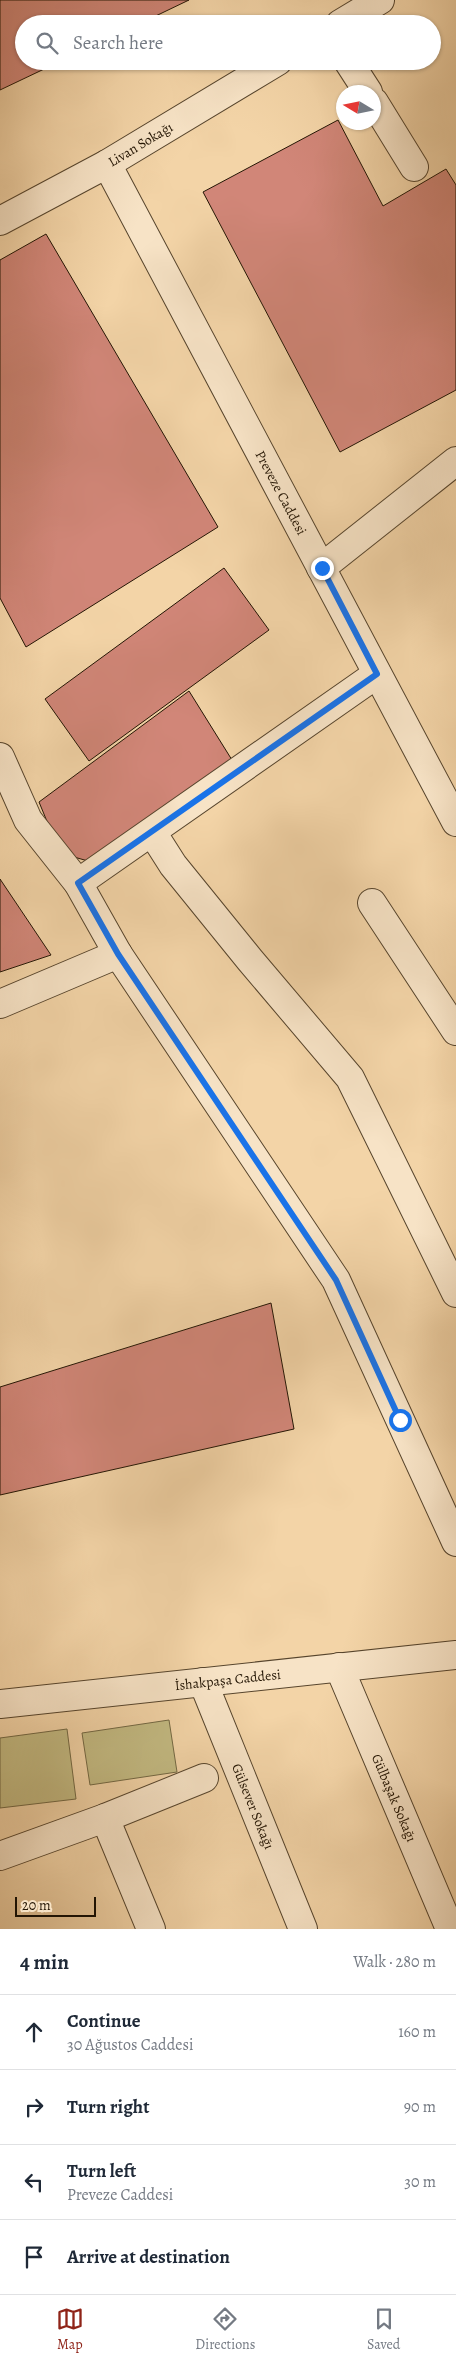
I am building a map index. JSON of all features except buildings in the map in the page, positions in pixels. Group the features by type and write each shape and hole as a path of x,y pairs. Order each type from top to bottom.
{"street":[{"path":"355,15 380,0"},
{"name":"Livan Sokağı","path":"0,220 107,164 263,70"},
{"path":"354,70 363,85"},
{"path":"381,113 414,167"},
{"name":"Preveze Caddesi","path":"107,164 456,822"},
{"path":"322,568 456,461"},
{"path":"78,883 377,674"},
{"path":"0,758 28,820 78,883 118,954 336,1280 456,1542"},
{"path":"152,832 173,865 350,1078 455,1289"},
{"path":"372,903 456,1031"},
{"path":"0,1004 118,954"},
{"name":"İshakpaşa Caddesi","path":"0,1704 456,1654"},
{"name":"Gülbaşak Sokağı","path":"339,1667 450,1929"},
{"name":"Gülsever Sokağı","path":"202,1682 303,1929"},
{"path":"0,1856 105,1818 204,1778"},
{"path":"105,1818 152,1929"}],"shaded area":[{"path":"169,1720 177,1772 90,1785 82,1733"},
{"path":"67,1729 76,1799 0,1808 0,1738"}],"route":[{"path":"322,568 377,674 78,883 118,954 336,1280 400,1420"}]}
